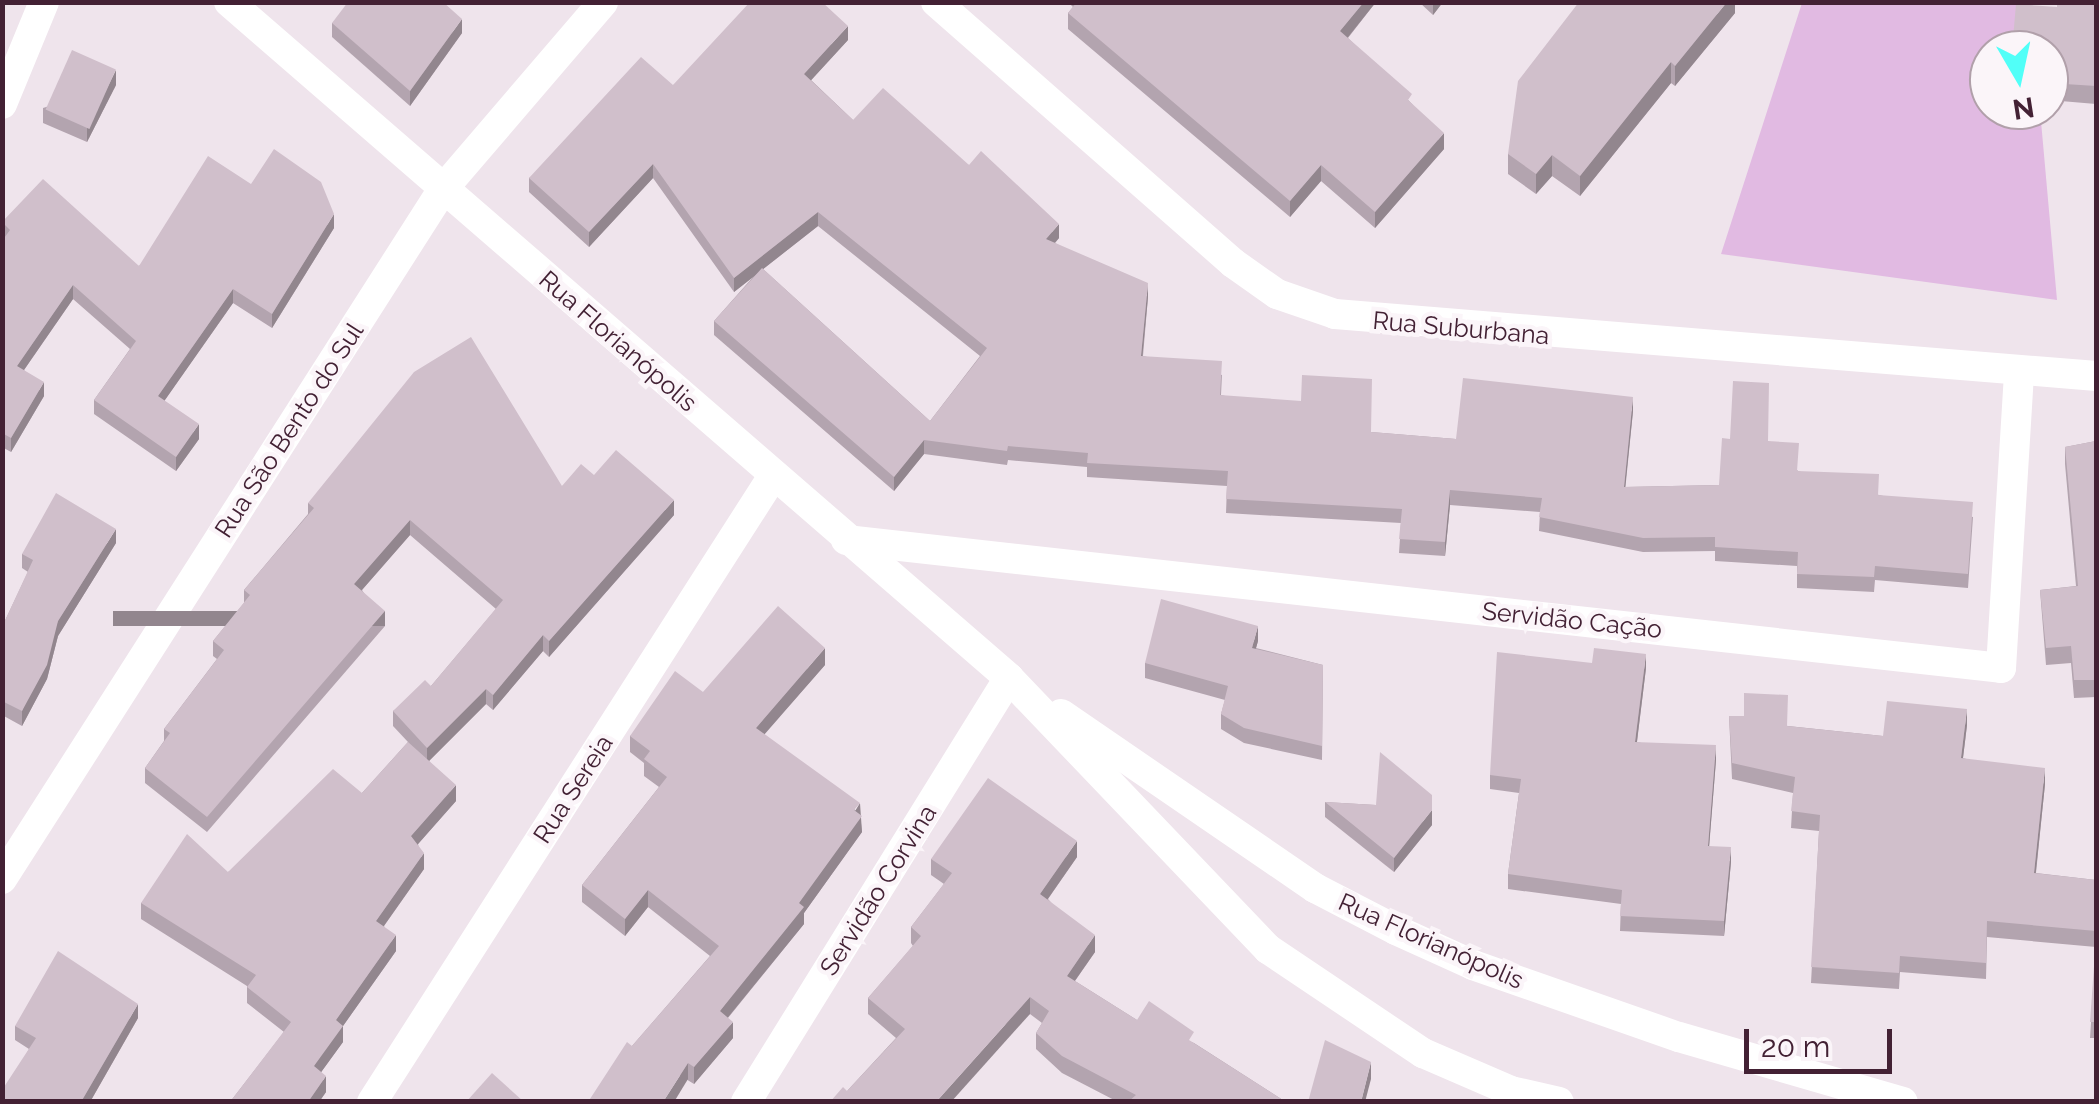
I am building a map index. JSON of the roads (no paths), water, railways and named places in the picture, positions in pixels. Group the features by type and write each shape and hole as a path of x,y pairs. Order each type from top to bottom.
{"street":[{"path":"2,104 44,2"},
{"name":"Rua Florianópolis","path":"229,2 1009,678 1315,888 1472,965 1679,1037 1903,1102"},
{"name":"Rua São Bento do Sul","path":"2,879 443,189 603,2"},
{"name":"Rua Suburbana","path":"936,2 1233,262 1277,294 1334,314 2096,376"},
{"name":"Servidão Cação","path":"846,540 2001,668 2019,371"},
{"name":"Rua Sereia","path":"372,1102 773,476"},
{"name":"Rua Florianópolis","path":"1009,678 1268,949 1422,1052 1511,1090 1560,1102"},
{"name":"Servidão Corvina","path":"746,1102 1009,678"}]}
